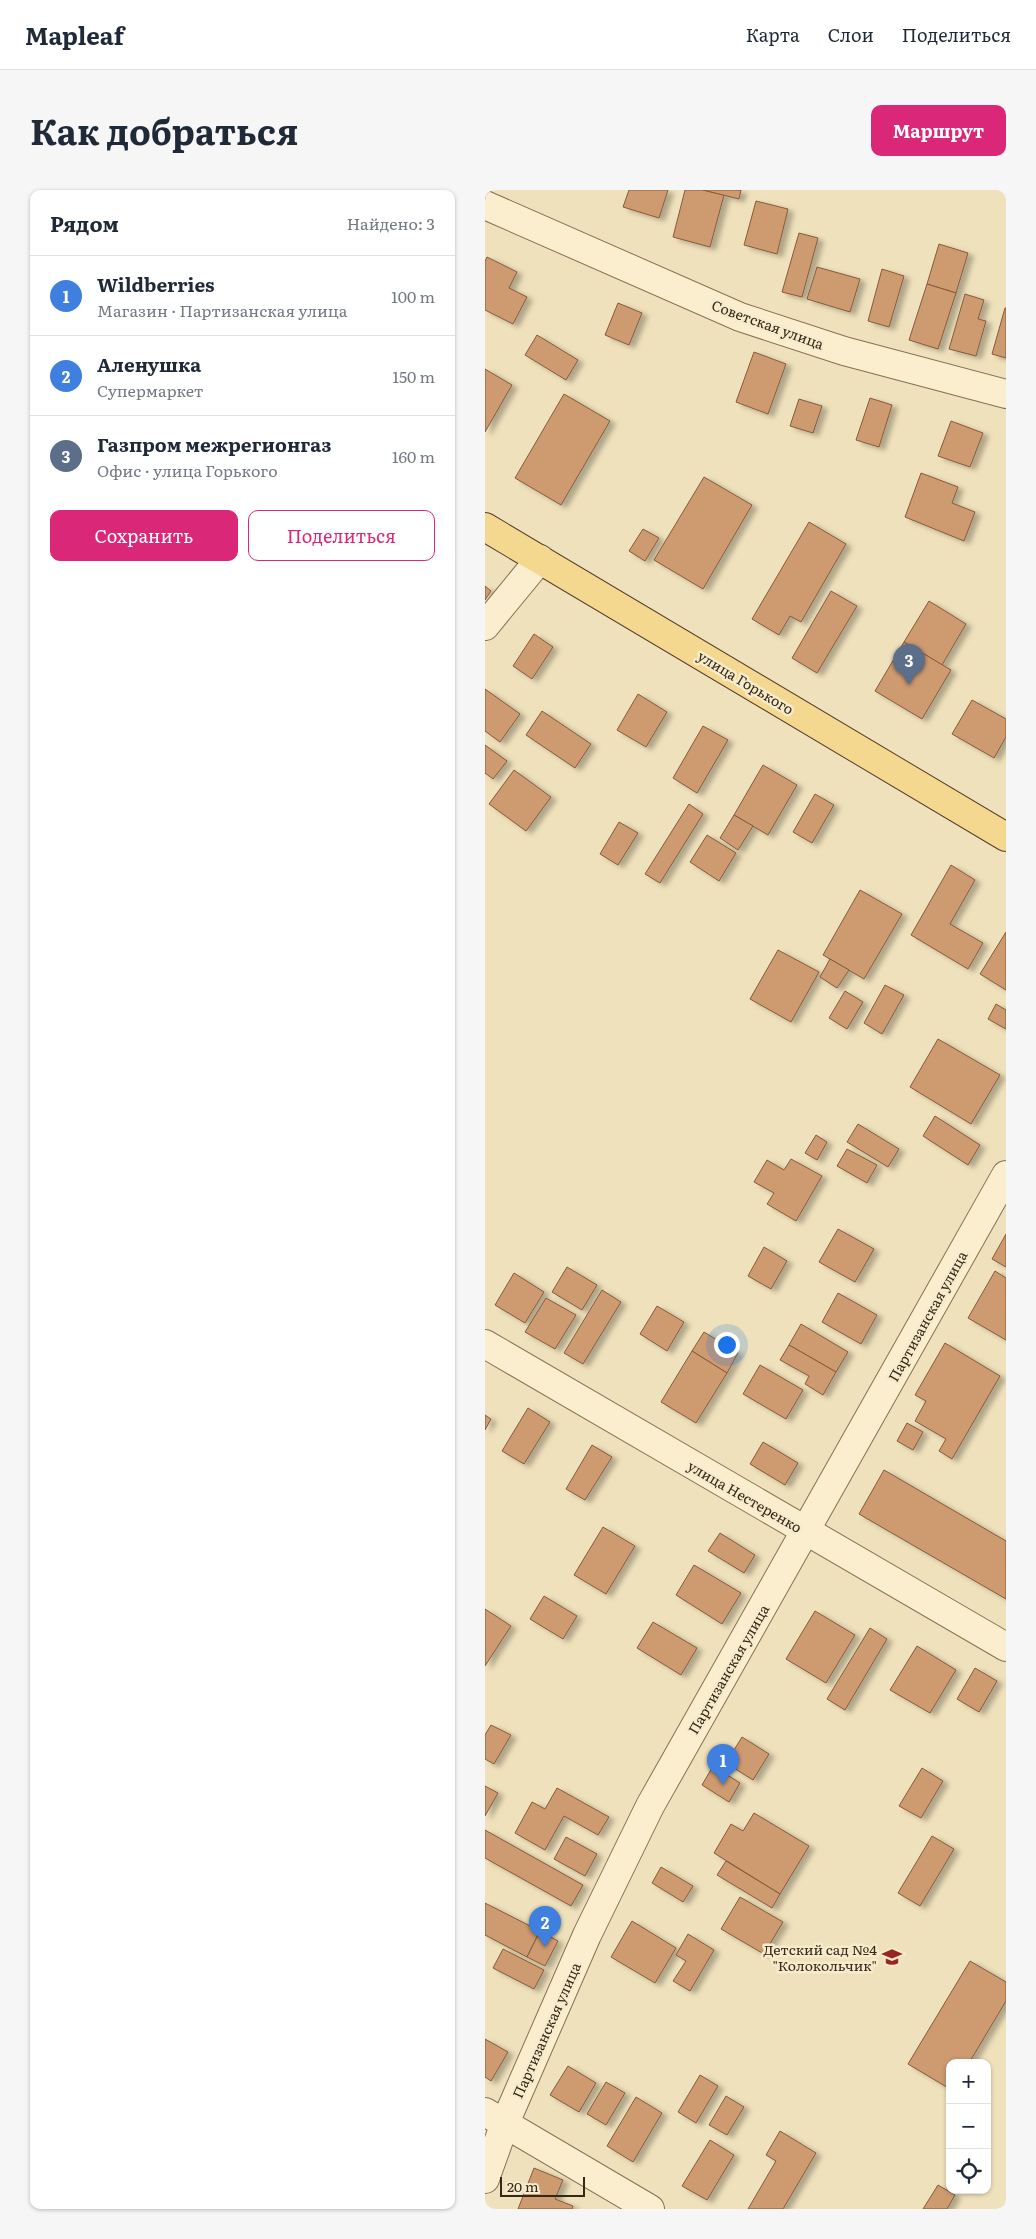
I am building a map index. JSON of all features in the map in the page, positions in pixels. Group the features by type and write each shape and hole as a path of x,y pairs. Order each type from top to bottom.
{"main road":[{"name":"улица Горького","path":"485,527 1006,837"}],"street":[{"name":"Советская улица","path":"485,205 740,317 844,351 1006,394"},
{"path":"485,626 540,559"},
{"name":"Партизанская улица","path":"485,2179 495,2118 651,1806 1006,1175"},
{"name":"улица Нестеренко","path":"485,1344 1006,1647"},
{"path":"495,2118 651,2209"}],"building":[{"path":"629,190 668,190 659,218 623,207"},
{"path":"685,190 703,190 724,195 710,247 673,237"},
{"path":"703,190 741,190 739,199"},
{"path":"756,201 788,209 777,254 744,245"},
{"path":"799,233 818,238 802,297 782,292"},
{"path":"939,244 968,253 956,293 927,284"},
{"path":"487,257 517,272 509,288 527,297 513,324 485,310 485,261"},
{"path":"817,267 860,279 850,312 807,299"},
{"path":"882,269 904,276 889,327 868,321"},
{"path":"927,284 956,293 938,349 909,340"},
{"path":"965,294 984,300 978,319 986,321 976,356 949,349"},
{"path":"618,303 642,313 629,345 605,335"},
{"path":"1006,308 1006,358 992,354"},
{"path":"537,335 578,360 566,380 525,355"},
{"path":"754,352 786,364 768,414 736,402"},
{"path":"485,369 512,385 485,432"},
{"path":"564,394 610,421 561,505 515,478"},
{"path":"870,398 892,405 879,447 856,440"},
{"path":"799,399 822,406 813,433 790,426"},
{"path":"951,421 983,433 970,467 938,456"},
{"path":"921,473 958,487 952,503 975,512 964,541 905,517"},
{"path":"704,477 752,505 703,589 654,560"},
{"path":"809,522 846,544 801,622 790,616 779,635 752,619"},
{"path":"643,529 659,538 645,561 629,551"},
{"path":"485,586 491,591 485,600"},
{"path":"831,591 857,606 817,673 792,658"},
{"path":"929,601 966,624 942,665 904,642"},
{"path":"534,634 553,647 532,679 513,666"},
{"path":"904,642 951,670 922,719 875,691"},
{"path":"485,689 520,714 500,742 485,731"},
{"path":"638,694 667,712 646,747 617,730"},
{"path":"972,700 1006,719 1006,737 994,758 952,734"},
{"path":"542,711 591,744 575,768 526,735"},
{"path":"703,726 728,740 697,793 673,778"},
{"path":"485,745 507,761 493,779 485,773"},
{"path":"763,765 797,785 768,835 734,815"},
{"path":"514,770 551,797 526,831 489,804"},
{"path":"815,794 834,805 812,843 793,832"},
{"path":"689,804 703,814 660,883 645,874"},
{"path":"734,815 753,826 738,850 720,838"},
{"path":"619,822 638,833 618,865 600,854"},
{"path":"707,835 736,853 719,881 690,862"},
{"path":"951,865 975,880 950,924 983,943 968,969 911,935"},
{"path":"860,890 902,914 864,979 823,955"},
{"path":"1006,932 1006,990 980,974"},
{"path":"778,950 819,972 791,1022 750,999"},
{"path":"830,959 849,970 837,988 820,977"},
{"path":"885,985 904,995 882,1034 864,1023"},
{"path":"845,991 863,1002 847,1029 829,1018"},
{"path":"996,1004 1006,1010 1006,1029 988,1019"},
{"path":"938,1039 1000,1075 971,1124 910,1087"},
{"path":"935,1116 980,1145 968,1165 923,1136"},
{"path":"858,1124 899,1149 888,1167 847,1142"},
{"path":"816,1135 827,1142 817,1160 805,1153"},
{"path":"847,1149 877,1165 867,1183 837,1166"},
{"path":"791,1159 822,1176 796,1221 767,1204 774,1193 754,1182 767,1160 784,1170"},
{"path":"838,1229 874,1249 855,1282 819,1262"},
{"path":"1006,1234 1006,1267 992,1259"},
{"path":"764,1247 787,1261 771,1289 748,1276"},
{"path":"567,1267 597,1285 582,1310 552,1292"},
{"path":"995,1271 1006,1278 1006,1340 968,1318"},
{"path":"514,1273 544,1292 525,1323 495,1305"},
{"path":"602,1290 621,1302 583,1364 564,1353"},
{"path":"838,1293 877,1315 861,1344 822,1322"},
{"path":"546,1298 576,1315 555,1349 525,1332"},
{"path":"657,1306 684,1322 667,1351 640,1334"},
{"path":"801,1324 848,1352 836,1372 789,1345"},
{"path":"704,1332 738,1353 727,1373 692,1351"},
{"path":"945,1343 1000,1376 952,1459 939,1451 946,1439 915,1421 926,1401 915,1395"},
{"path":"789,1345 836,1372 823,1395 805,1384 809,1376 780,1360"},
{"path":"692,1351 727,1373 696,1423 661,1402"},
{"path":"760,1365 803,1390 786,1419 743,1394"},
{"path":"528,1408 550,1422 524,1464 502,1451"},
{"path":"485,1415 491,1419 485,1430"},
{"path":"907,1423 923,1432 913,1450 897,1441"},
{"path":"763,1442 798,1463 785,1485 750,1464"},
{"path":"592,1445 612,1457 585,1500 566,1489"},
{"path":"884,1470 1006,1541 1006,1599 859,1514"},
{"path":"603,1527 635,1546 606,1594 574,1575"},
{"path":"720,1533 755,1555 744,1573 708,1551"},
{"path":"694,1565 741,1593 722,1624 676,1595"},
{"path":"544,1596 577,1616 563,1639 530,1619"},
{"path":"485,1609 511,1626 485,1666"},
{"path":"815,1611 855,1635 826,1683 786,1659"},
{"path":"653,1622 697,1648 681,1675 637,1648"},
{"path":"870,1628 887,1639 845,1710 827,1699"},
{"path":"917,1646 956,1670 930,1713 890,1690"},
{"path":"975,1668 997,1681 979,1712 957,1699"},
{"path":"491,1725 511,1735 494,1764 485,1759 485,1735"},
{"path":"742,1737 769,1754 753,1780 726,1763"},
{"path":"713,1766 740,1783 729,1802 702,1785"},
{"path":"922,1768 943,1781 921,1818 899,1806"},
{"path":"485,1786 498,1793 485,1816"},
{"path":"557,1788 609,1817 598,1835 564,1816 545,1850 515,1833 532,1802 545,1809"},
{"path":"754,1813 809,1846 780,1894 714,1853 731,1824 743,1831"},
{"path":"485,1830 583,1885 571,1906 485,1858"},
{"path":"932,1836 954,1849 920,1906 898,1893"},
{"path":"566,1837 597,1854 585,1876 554,1859"},
{"path":"726,1861 780,1894 772,1908 717,1875"},
{"path":"661,1867 693,1886 683,1902 652,1883"},
{"path":"740,1897 783,1922 764,1954 721,1929"},
{"path":"485,1903 540,1931 527,1957 485,1935"},
{"path":"632,1921 676,1948 655,1983 611,1957"},
{"path":"540,1931 558,1941 545,1966 527,1957"},
{"path":"688,1934 714,1950 690,1991 673,1981 686,1961 676,1955"},
{"path":"503,1949 544,1970 534,1989 493,1968"},
{"path":"970,1961 1006,1982 1006,2001 971,2059 946,2059 946,2087 908,2064"},
{"path":"485,2039 508,2052 491,2081 485,2077"},
{"path":"568,2066 596,2083 579,2112 550,2095"},
{"path":"700,2075 718,2086 696,2123 678,2112"},
{"path":"606,2082 625,2093 606,2125 587,2114"},
{"path":"726,2096 744,2107 727,2135 709,2125"},
{"path":"636,2097 662,2113 633,2162 607,2146"},
{"path":"780,2131 816,2153 783,2209 748,2209 776,2161 766,2155"},
{"path":"710,2140 734,2155 707,2200 682,2186"},
{"path":"534,2168 563,2180 555,2199 573,2206 572,2209 518,2209"},
{"path":"938,2185 946,2190 946,2194 955,2195 947,2209 923,2209"}],"place":[{"name":"Газпром межрегионгаз","path":"909,685"},
{"name":"Wildberries","path":"723,1785"},
{"name":"Аленушка","path":"545,1947"},
{"name":"Детский сад №4 \"Колокольчик\"","path":"892,1957"}]}
